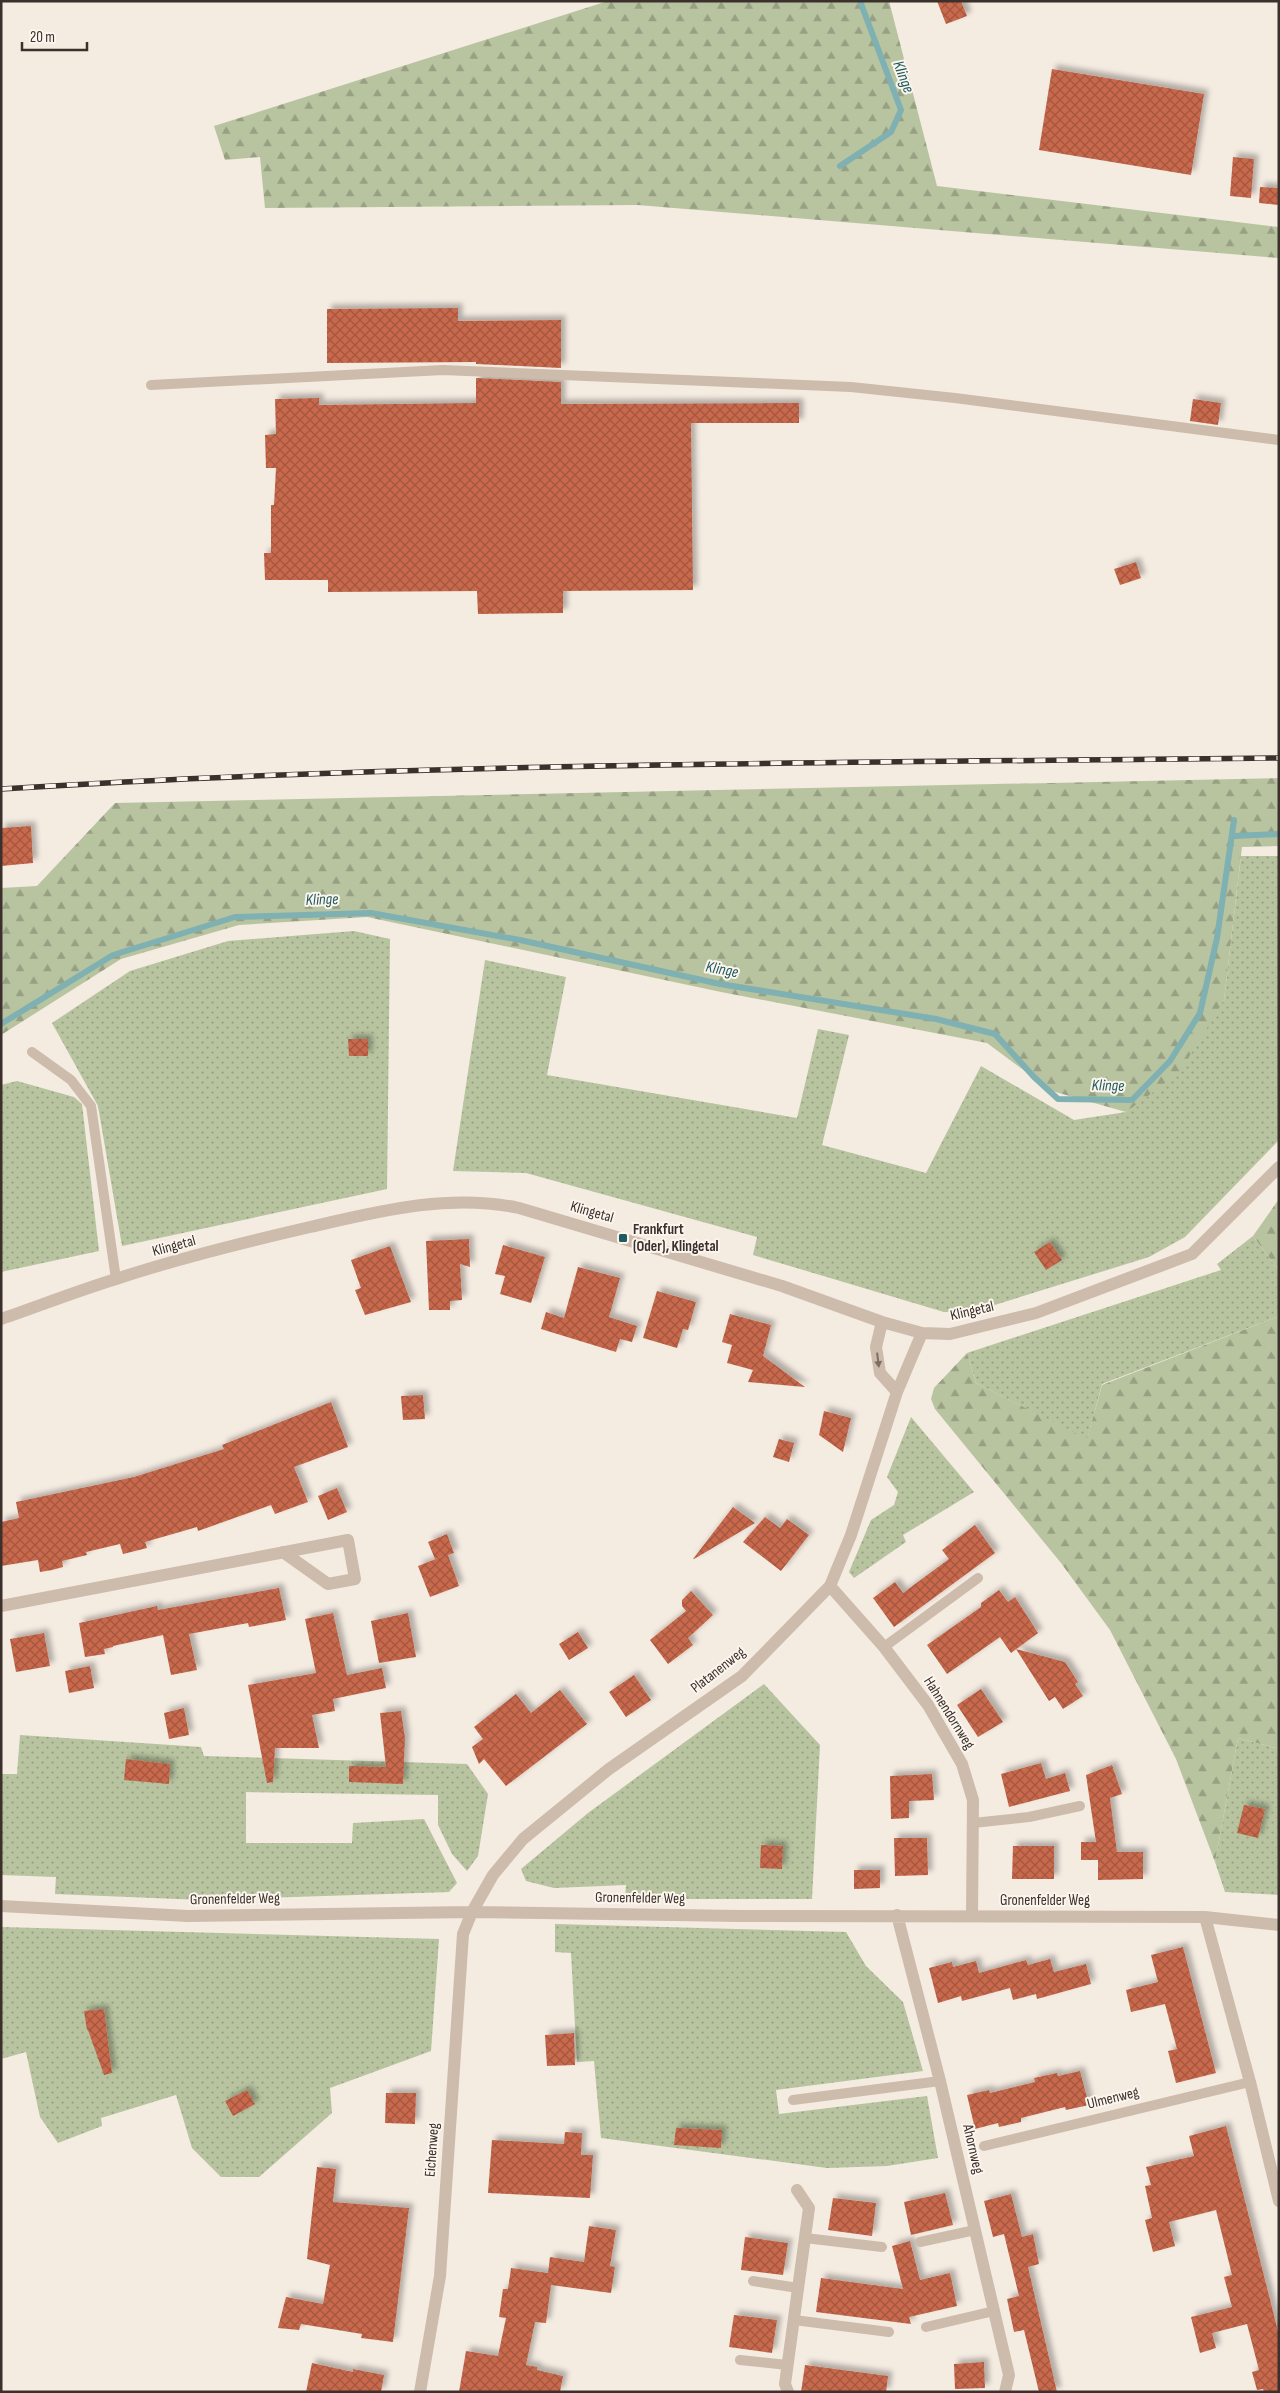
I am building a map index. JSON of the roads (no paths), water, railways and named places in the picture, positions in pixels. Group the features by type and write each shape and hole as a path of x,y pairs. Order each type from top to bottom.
{"street":[{"name":"Klingetal","path":"1,1319 116,1278 270,1237 399,1208 458,1201 493,1202 576,1224 782,1286 882,1322 922,1333 950,1334 1036,1312 1192,1254 1279,1167"},
{"path":"882,1322 876,1347 880,1373 897,1392"},
{"name":"Platanenweg","path":"472,1912 493,1876 523,1839 609,1769 742,1676 830,1586 851,1535 897,1392 922,1333"},
{"path":"1,1606 282,1552 348,1540 355,1579 328,1584 282,1552"},
{"name":"Hahnendornweg","path":"830,1586 851,1607 884,1647 928,1706 953,1744 962,1764 973,1800 972,1916"},
{"name":"Gronenfelder Weg","path":"1,1906 188,1916 472,1912 1205,1917 1279,1925"},
{"name":"Eichenweg","path":"420,2392 440,2276 463,1934 472,1912"},
{"name":"Ahornweg","path":"897,1916 940,2081 1009,2375 1005,2392"},
{"path":"1205,1917 1250,2082 1279,2201"},
{"path":"788,2392 785,2384 787,2366 809,2208 797,2190"}],"lane":[{"path":"151,385 443,370 851,387 954,398 1279,440"},
{"path":"32,1052 71,1080 91,1106 116,1278"},
{"path":"884,1647 978,1578"},
{"path":"973,1823 1030,1817 1080,1806"},
{"path":"794,2100 940,2081"},
{"name":"Ulmenweg","path":"984,2146 1250,2082"},
{"path":"920,2242 975,2230"},
{"path":"805,2238 882,2247"},
{"path":"752,2281 798,2288"},
{"path":"926,2327 994,2311"},
{"path":"794,2320 889,2332"},
{"path":"740,2360 787,2366"}],"waterway":[{"name":"Klinge","path":"840,166 891,132 901,110 860,1"},
{"name":"Klinge","path":"1,1024 113,955 235,917 371,913 520,940 720,984 936,1019 995,1034 1034,1077 1058,1099 1132,1100 1170,1061 1200,1013 1217,938 1234,820"},
{"path":"1233,836 1279,834"}],"railway":[{"path":"1,789 320,773 640,765 1279,758"}],"place":[{"name":"Frankfurt (Oder), Klingetal","path":"623,1238"}]}
